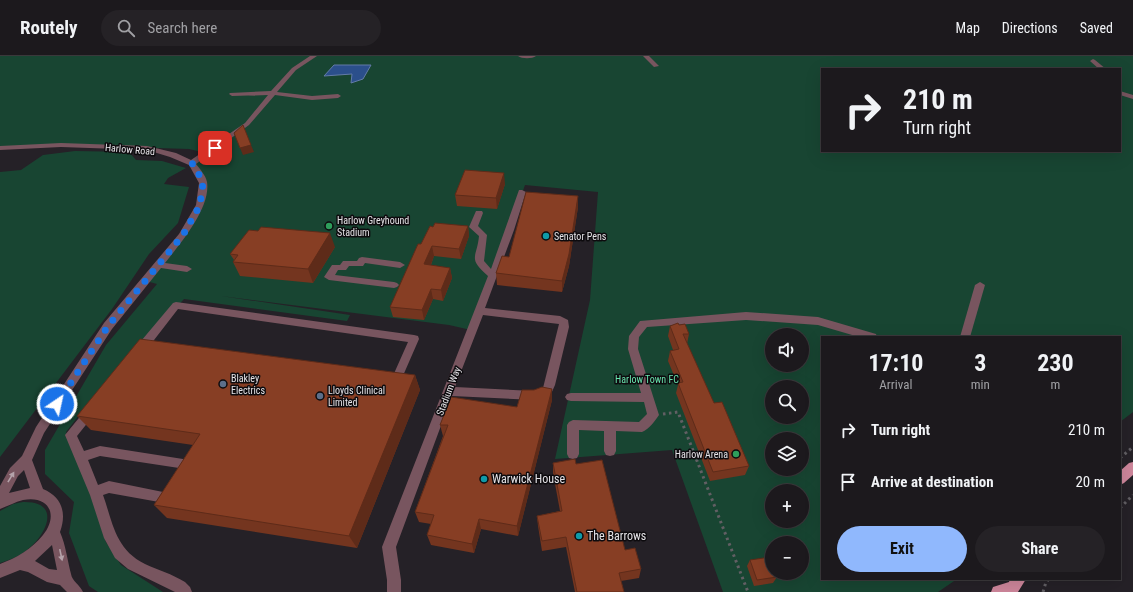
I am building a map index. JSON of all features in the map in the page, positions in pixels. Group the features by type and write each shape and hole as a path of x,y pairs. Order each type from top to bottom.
{"main road":[{"path":"1121,478 1133,467"},
{"path":"998,592 1015,586"}],"street":[{"path":"0,498 14,472 26,460 40,430 108,326 183,235 200,205 203,183 192,163 224,142 248,123 285,78 314,56"},
{"path":"521,56 533,56"},
{"path":"646,56 656,66"},
{"path":"1093,61 1103,68"},
{"path":"232,94 272,93 312,98 338,96"},
{"path":"1121,93 1133,97"},
{"name":"Harlow Road","path":"0,148 61,145 147,148 173,155 192,163"},
{"name":"Stadium Way","path":"394,592 394,580 389,547 522,192"},
{"path":"479,213 473,227 483,235 484,241 479,259 480,263 492,275"},
{"path":"394,285 329,277 335,268 343,268 346,263 360,264 362,260 400,265"},
{"path":"159,265 186,269"},
{"path":"965,336 980,285"},
{"path":"132,361 176,305 414,339 397,378"},
{"path":"448,391 479,394 535,396 547,391 550,385 564,328 564,322 560,320 478,311"},
{"path":"573,454 573,425 642,427 653,415 633,349 634,336 644,324 753,317 818,321 869,336"},
{"path":"571,397 647,398"},
{"path":"96,404 71,435 95,492 114,544 126,560 150,574 181,587 185,592"},
{"path":"610,426 610,451"},
{"path":"80,457 100,450 179,463"},
{"path":"26,460 30,469 32,482 38,493"},
{"path":"95,492 109,487 159,496"},
{"path":"0,503 14,497 38,493 47,496 54,502 57,511 53,532 33,554 20,563 0,571"},
{"path":"53,532 59,543 63,561 64,579"},
{"path":"20,563 31,566 47,575 64,579 76,592"}],"path":[{"path":"653,415 678,412 748,592"},
{"path":"1121,457 1133,447"},
{"path":"1121,507 1133,495"},
{"path":"1043,592 1048,580"}],"green space":[{"name":"Harlow Town FC","path":"0,56 1133,56 1133,412 1121,421 1121,336 821,336 821,580 956,580 938,592 723,592 672,450 555,459 590,300 598,192 525,185 471,330 449,325 221,296 350,315 347,321 184,299 86,406 66,432 82,468 106,542 121,565 163,592 98,592 89,586 69,533 74,502 45,474 45,450 106,345 157,284 146,281 183,235 203,193 192,163 206,153 189,149 61,145 0,148"},
{"path":"75,151 129,152 136,160 162,161 186,168 168,178 164,184 189,187 178,223 149,254 112,309 0,457 0,172 21,170 43,155"},
{"path":"23,502 35,503 43,507 47,512 45,527 41,535 25,551 15,558 0,563 0,511 13,504"}],"water":[{"path":"334,65 371,65 363,79 351,83 352,74 324,76"}],"building":[{"path":"243,125 251,145 240,148 234,133"},
{"path":"465,170 504,173 496,198 455,195"},
{"name":"Senator Pens","path":"526,192 578,196 569,254 562,281 496,273 502,256 509,257"},
{"path":"435,223 468,226 459,249 432,246 424,264 450,268 441,290 431,289 422,310 390,307 418,244 421,244 430,226 433,227"},
{"path":"261,227 330,233 308,269 233,262 238,255 230,254 249,230 258,231"},
{"path":"678,323 679,325 685,324 689,334 683,334 714,403 722,402 749,466 713,472 678,383 683,382 670,351 679,349 670,326"},
{"path":"140,339 415,375 349,536 154,505 200,434 77,416"},
{"name":"Warwick House","path":"542,387 552,389 517,526 479,519 472,544 427,535 434,515 415,512 448,425 440,425 451,397 517,407 522,390 534,390"},
{"name":"The Barrows","path":"575,459 576,464 602,460 625,550 635,548 641,569 619,573 624,592 577,592 566,537 542,541 537,516 562,511 553,463"},
{"path":"765,558 765,579 757,580 750,560"}],"place":[{"name":"Harlow Greyhound Stadium","path":"329,226"},
{"name":"Senator Pens","path":"546,236"},
{"name":"Blakley Electrics","path":"223,384"},
{"name":"Lloyds Clinical Limited","path":"320,396"},
{"name":"Harlow Arena","path":"736,454"},
{"name":"Warwick House","path":"484,479"},
{"name":"The Barrows","path":"579,536"}],"route":[{"path":"57,404 108,326 183,235 200,205 203,193 203,183 192,163 215,148"}]}
